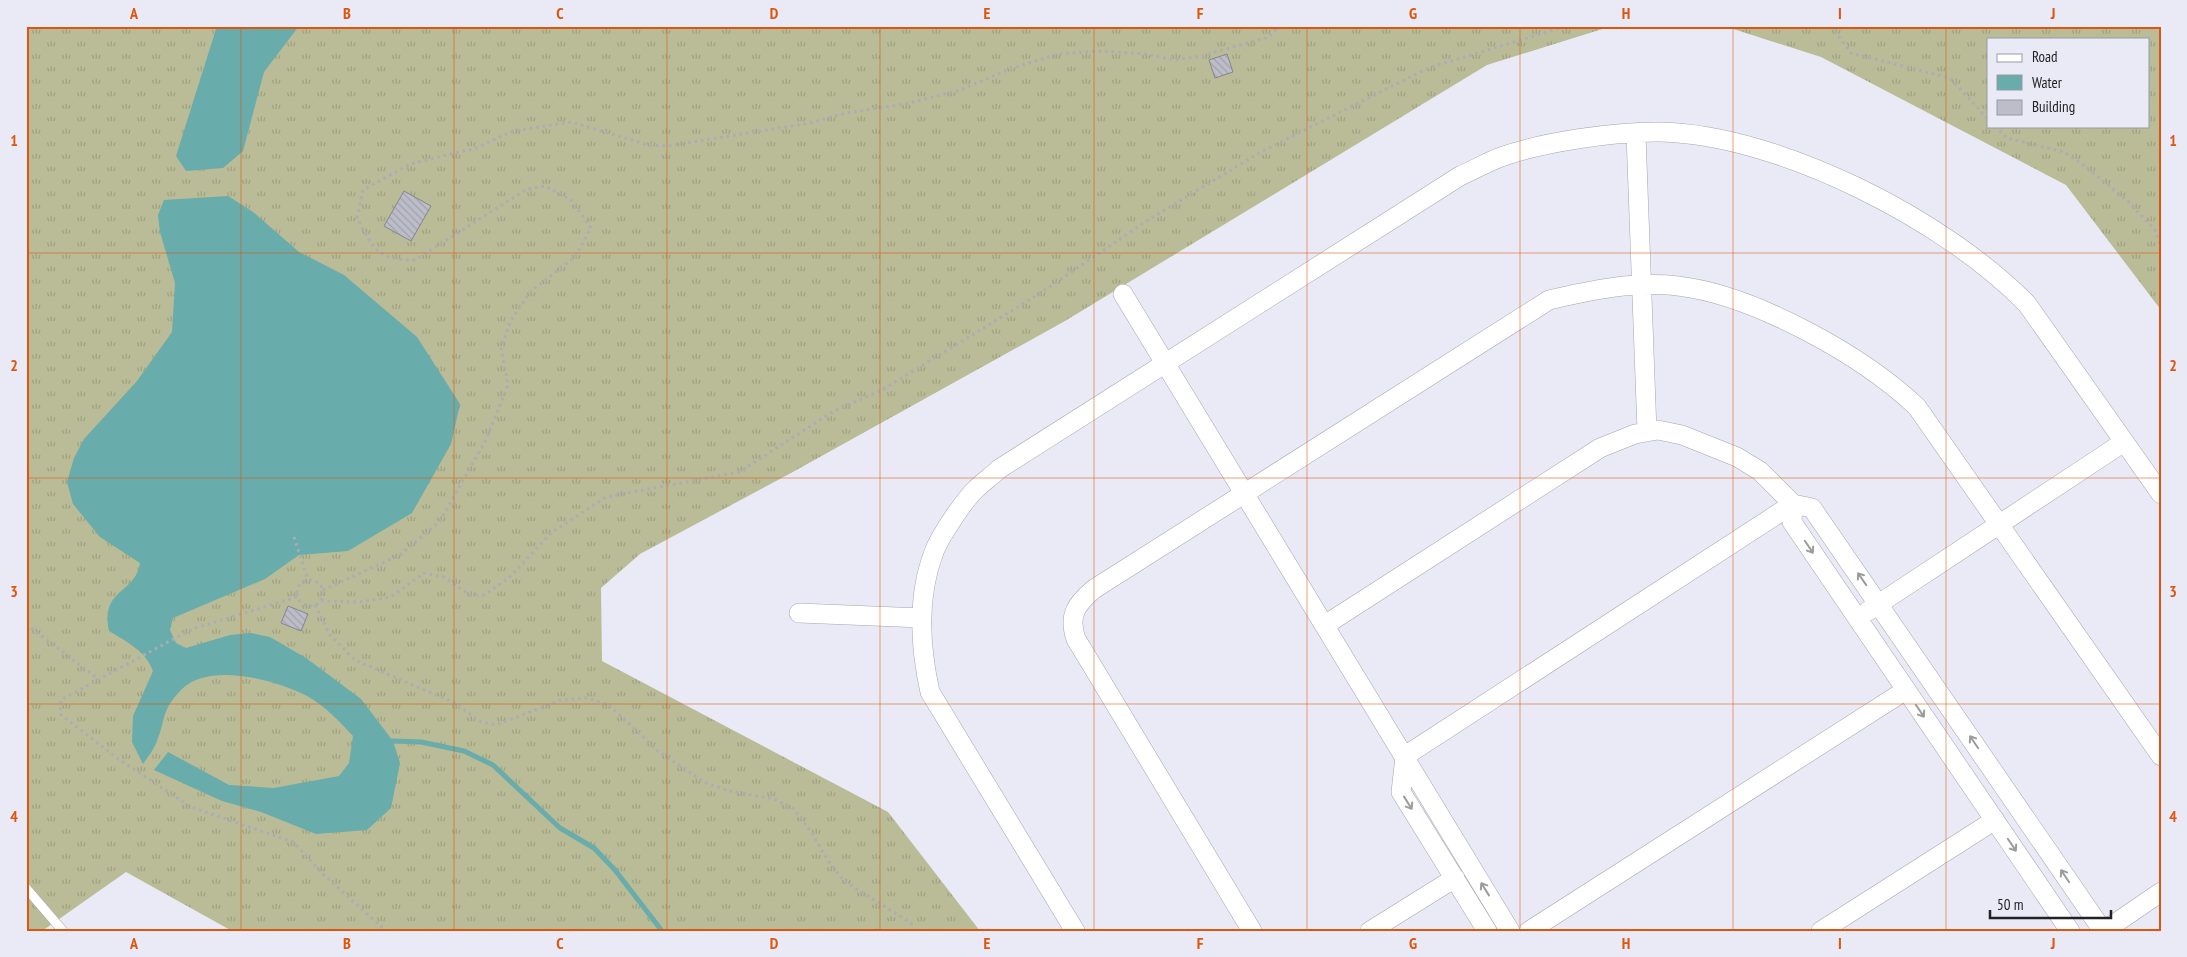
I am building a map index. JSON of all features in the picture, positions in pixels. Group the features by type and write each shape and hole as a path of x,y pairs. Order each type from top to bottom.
{"street":[{"path":"1075,931 930,692 924,665 922,618 934,552 975,489 999,470 1460,176 1501,157 1554,143 1636,134 1660,132 1711,136 1760,150 1862,190 1940,236 2010,286 2027,304 2161,494"},
{"path":"1636,134 1648,432"},
{"path":"1252,931 1076,639 1071,625 1076,610 1083,599 1094,590 1550,300 1589,291 1642,286 1678,286 1719,296 1765,312 1803,330 1876,373 1917,407 2161,756"},
{"path":"1123,294 1510,931"},
{"path":"1325,625 1600,448 1635,434 1658,430 1682,435 1737,457 1760,471 1793,504 1812,508 2103,931 2161,892"},
{"path":"1857,618 2124,442"},
{"path":"1793,504 1792,522 2070,931"},
{"path":"1405,756 1793,504"},
{"path":"799,612 922,618"},
{"path":"1529,931 1906,690"},
{"path":"1405,756 1402,792 1487,931"},
{"path":"1821,931 1995,820"},
{"path":"1370,931 1455,878"}],"lane":[{"path":"26,888 63,931"}],"path":[{"path":"323,590 400,555 440,521 486,440 508,385 501,348 511,320 530,292 575,257 591,228 572,200 545,186 527,189 416,260 394,260 373,248 357,218 363,190 410,164 476,148 513,131 571,122 648,145 668,146 692,143 810,124 846,113 906,104 960,90 1012,68 1059,54 1098,51 1146,54 1174,60 1201,56 1269,37 1279,26"},
{"path":"321,601 323,590 316,581 308,580 298,587 297,597 303,605 315,605 321,601 360,602 391,597 424,573 444,577 470,595 484,595 509,578 551,533 606,497 739,472 834,411 882,390 1039,294 1148,220 1259,153 1428,68 1566,26"},
{"path":"1831,26 1851,54 1950,78 1987,117"},
{"path":"1998,128 2006,138 2064,152 2082,164 2127,200 2156,230 2161,248"},
{"path":"295,539 308,580"},
{"path":"297,597 184,634 98,678 60,700 60,714 117,758 191,808 293,842 324,876 386,931"},
{"path":"315,605 330,635 355,660 455,703 478,721 496,725 561,700 588,698 609,705 658,751 704,782 729,790 774,799 794,809 844,881 911,923 915,931"},
{"path":"26,624 98,678"}],"green space":[{"path":"26,26 1612,26 1487,65 1065,321 791,473 640,554 601,588 602,661 888,812 980,931 232,931 126,872 42,931 26,931"},
{"path":"1724,26 2161,26 2161,310 2066,185 1821,57"}],"water":[{"path":"217,26 299,26 264,72 243,151 223,168 186,171 176,156"},
{"path":"228,196 253,212 299,252 344,275 417,337 460,404 451,444 412,513 348,551 299,555 265,579 173,618 170,630 176,643 186,648 230,635 251,633 270,637 306,658 361,699 393,741 400,763 391,808 367,830 316,834 261,812 222,801 154,770 168,752 229,785 274,788 339,776 349,763 353,736 320,704 307,696 278,684 261,679 225,675 208,676 193,681 181,690 170,704 156,744 143,764 132,742 133,716 153,671 141,652 109,631 108,617 109,607 119,593 132,581 140,563 100,537 73,504 67,482 74,458 84,439 137,381 172,332 175,283 160,232 158,215 164,200"}],"building":[{"path":"1227,54 1233,72 1215,78 1209,60"},
{"path":"404,191 431,206 411,241 384,226"},
{"path":"288,606 308,614 301,631 281,623"}],"waterway":[{"path":"393,741 421,742 464,751 493,765 560,828 594,848 615,870 662,931"}]}
